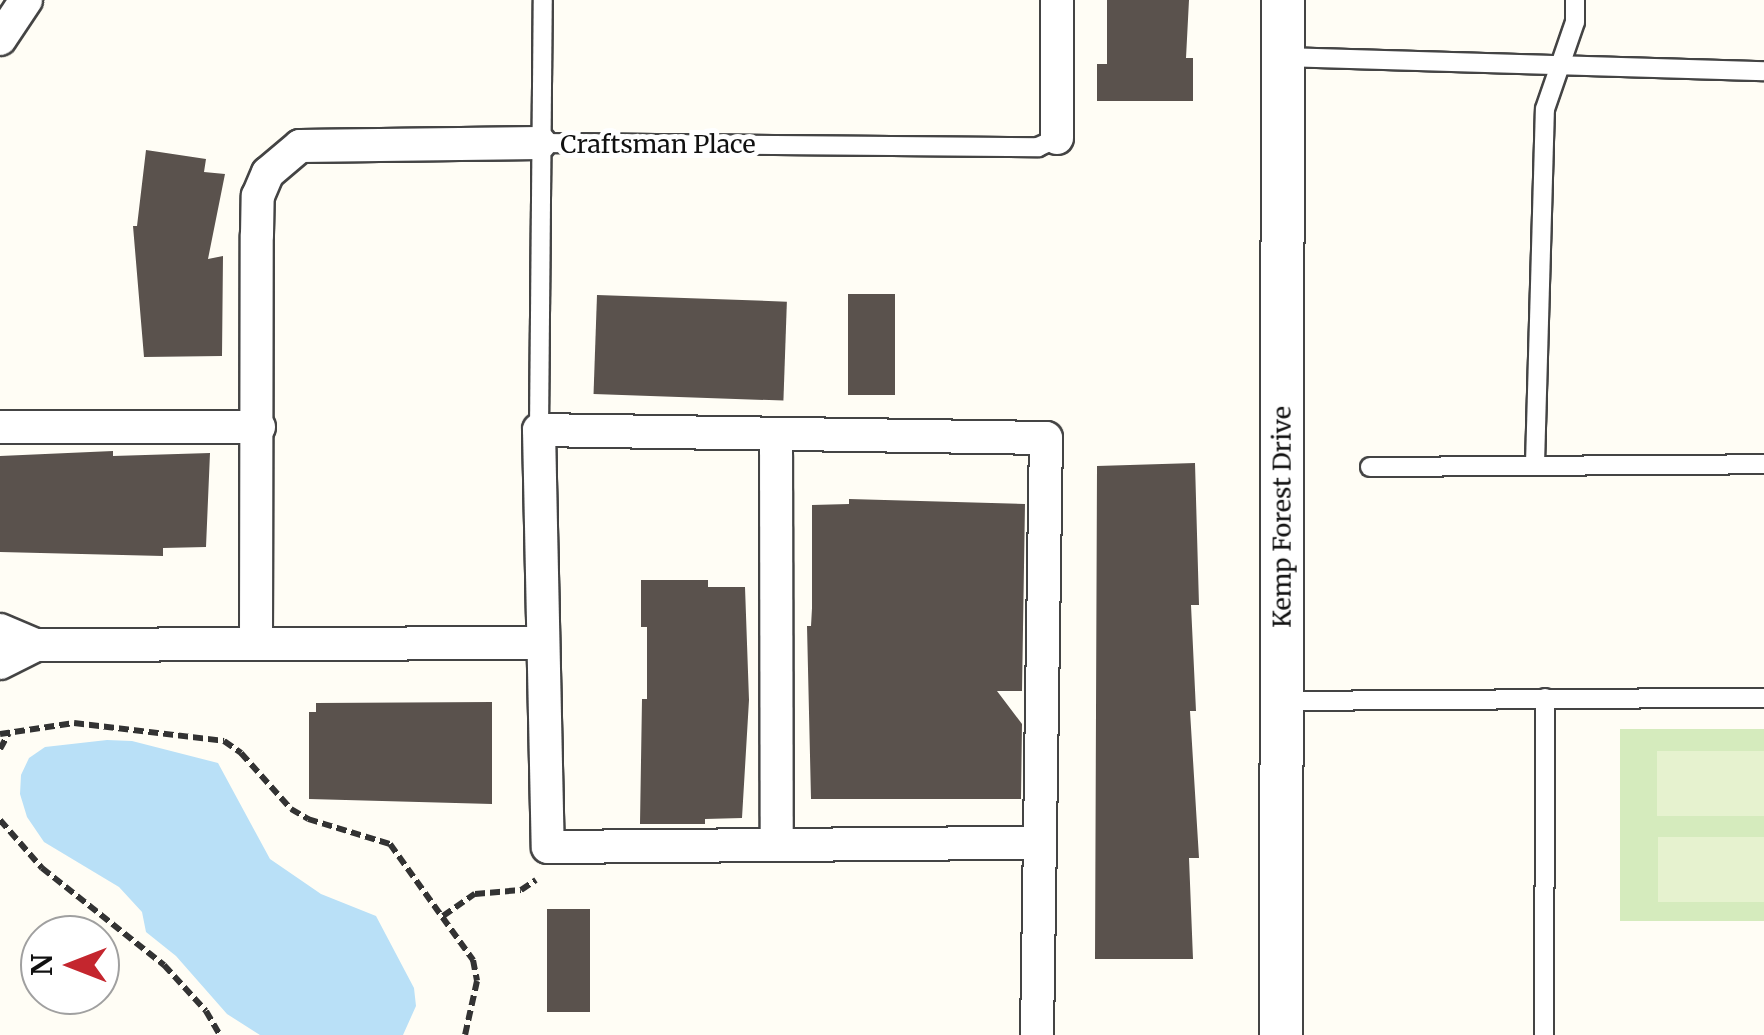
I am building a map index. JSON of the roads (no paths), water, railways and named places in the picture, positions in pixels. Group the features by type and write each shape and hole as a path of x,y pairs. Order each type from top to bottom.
{"street":[{"path":"0,39 26,0"},
{"path":"1056,138 1057,0"},
{"name":"Kemp Forest Drive","path":"1281,1035 1283,0"},
{"name":"Craftsman Place","path":"259,428 258,196 268,173 300,146 540,144"},
{"path":"0,427 259,428 256,642"},
{"path":"1037,1035 1040,843 1046,438 539,430 548,847 1040,843"},
{"path":"776,434 777,845"},
{"path":"0,630 36,645 542,643"},
{"path":"0,662 36,645"}],"lane":[{"path":"539,430 543,0"},
{"path":"1535,464 1545,109 1563,65 1575,22 1576,0"},
{"path":"1282,56 1764,71"},
{"name":"Craftsman Place","path":"540,144 1038,148 1056,138"},
{"path":"1370,467 1764,464"},
{"path":"1544,1035 1545,698"},
{"path":"1282,701 1764,698"}],"water":[{"path":"132,741 218,763 270,859 321,894 376,916 414,988 416,1006 403,1035 260,1035 227,1014 176,956 146,932 142,912 119,887 44,842 27,817 20,794 21,775 29,758 45,747"}]}
